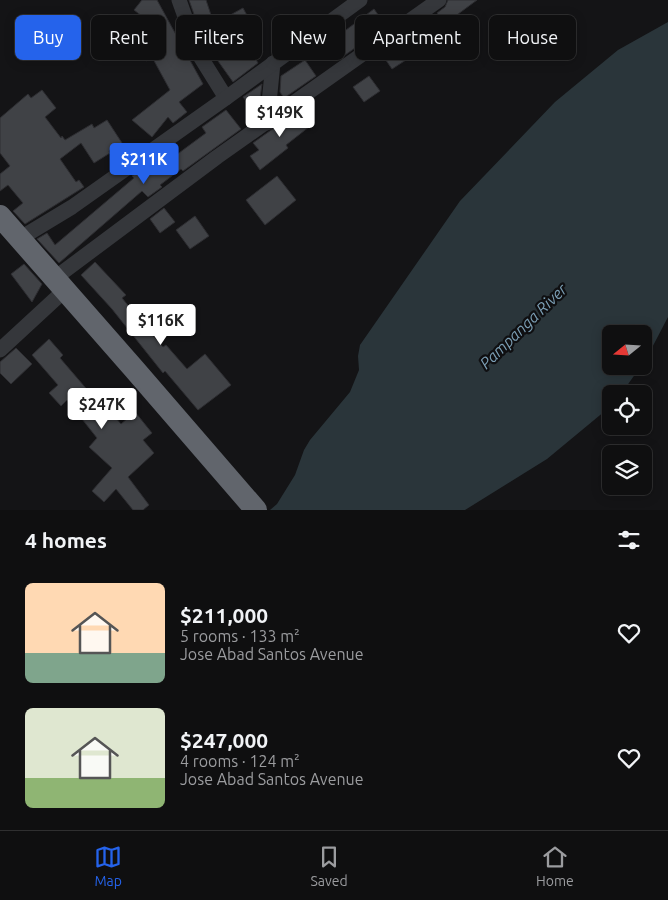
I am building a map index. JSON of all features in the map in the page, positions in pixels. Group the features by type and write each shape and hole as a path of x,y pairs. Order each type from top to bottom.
{"highway":[{"path":"0,216 256,510"}],"street":[{"path":"179,0 198,53 226,98"},
{"path":"20,239 72,207 360,0"},
{"path":"0,350 60,284 135,217 439,0"},
{"path":"267,123 273,63"}],"water":[{"name":"Pampanga River","path":"668,22 668,317 652,348 652,325 602,325 602,375 635,375 627,385 602,385 602,413 547,459 465,510 270,510 277,504 295,475 304,450 310,440 350,392 359,370 358,356 360,345 460,201 555,102 618,50"}],"building":[{"path":"142,0 157,0 165,15 140,15 134,10"},
{"path":"189,0 206,0 211,15 194,15"},
{"path":"448,0 477,0 457,15 439,15 437,13 445,7"},
{"path":"243,8 247,15 230,15"},
{"path":"374,9 378,15 366,15"},
{"path":"166,16 176,35 176,60 190,60 203,84 179,102 187,112 173,123 168,117 152,137 132,120 170,90 154,60 166,60"},
{"path":"355,23 355,48 345,55 345,31"},
{"path":"217,60 256,60 258,63 233,82"},
{"path":"305,60 316,76 284,98 280,92 281,76"},
{"path":"386,60 406,60 392,69"},
{"path":"369,76 380,91 364,102 353,87"},
{"path":"262,84 260,98 249,105 243,97"},
{"path":"42,90 56,108 45,117 61,138 62,136 65,140 92,124 94,128 107,120 122,143 94,163 81,143 60,159 76,182 79,180 84,187 25,224 13,211 23,203 8,185 0,191 0,174 10,166 0,153 0,118 28,94 31,98"},
{"path":"302,108 314,123 286,145 288,148 260,170 250,156 259,150 253,143"},
{"path":"226,110 241,129 183,171 181,169 148,197 142,191 59,263 37,239 47,233 55,245 134,178 132,176 146,166 151,172 164,164 206,133 202,127"},
{"path":"277,176 296,200 265,225 246,200"},
{"path":"164,208 175,222 160,233 150,219"},
{"path":"195,216 209,236 190,249 176,230"},
{"path":"95,262 126,295 122,298 148,330 163,347 166,345 187,369 205,354 231,385 198,410 165,371 163,373 112,309 81,275"},
{"path":"24,264 42,284 32,302 11,274"},
{"path":"49,339 63,355 60,358 96,400 99,398 121,424 135,412 152,433 143,440 154,453 128,477 149,505 143,510 133,510 116,489 104,502 92,491 112,468 89,447 97,438 67,400 61,406 49,393 58,385 32,355"},
{"path":"16,348 32,364 11,384 0,373 0,362"}]}
